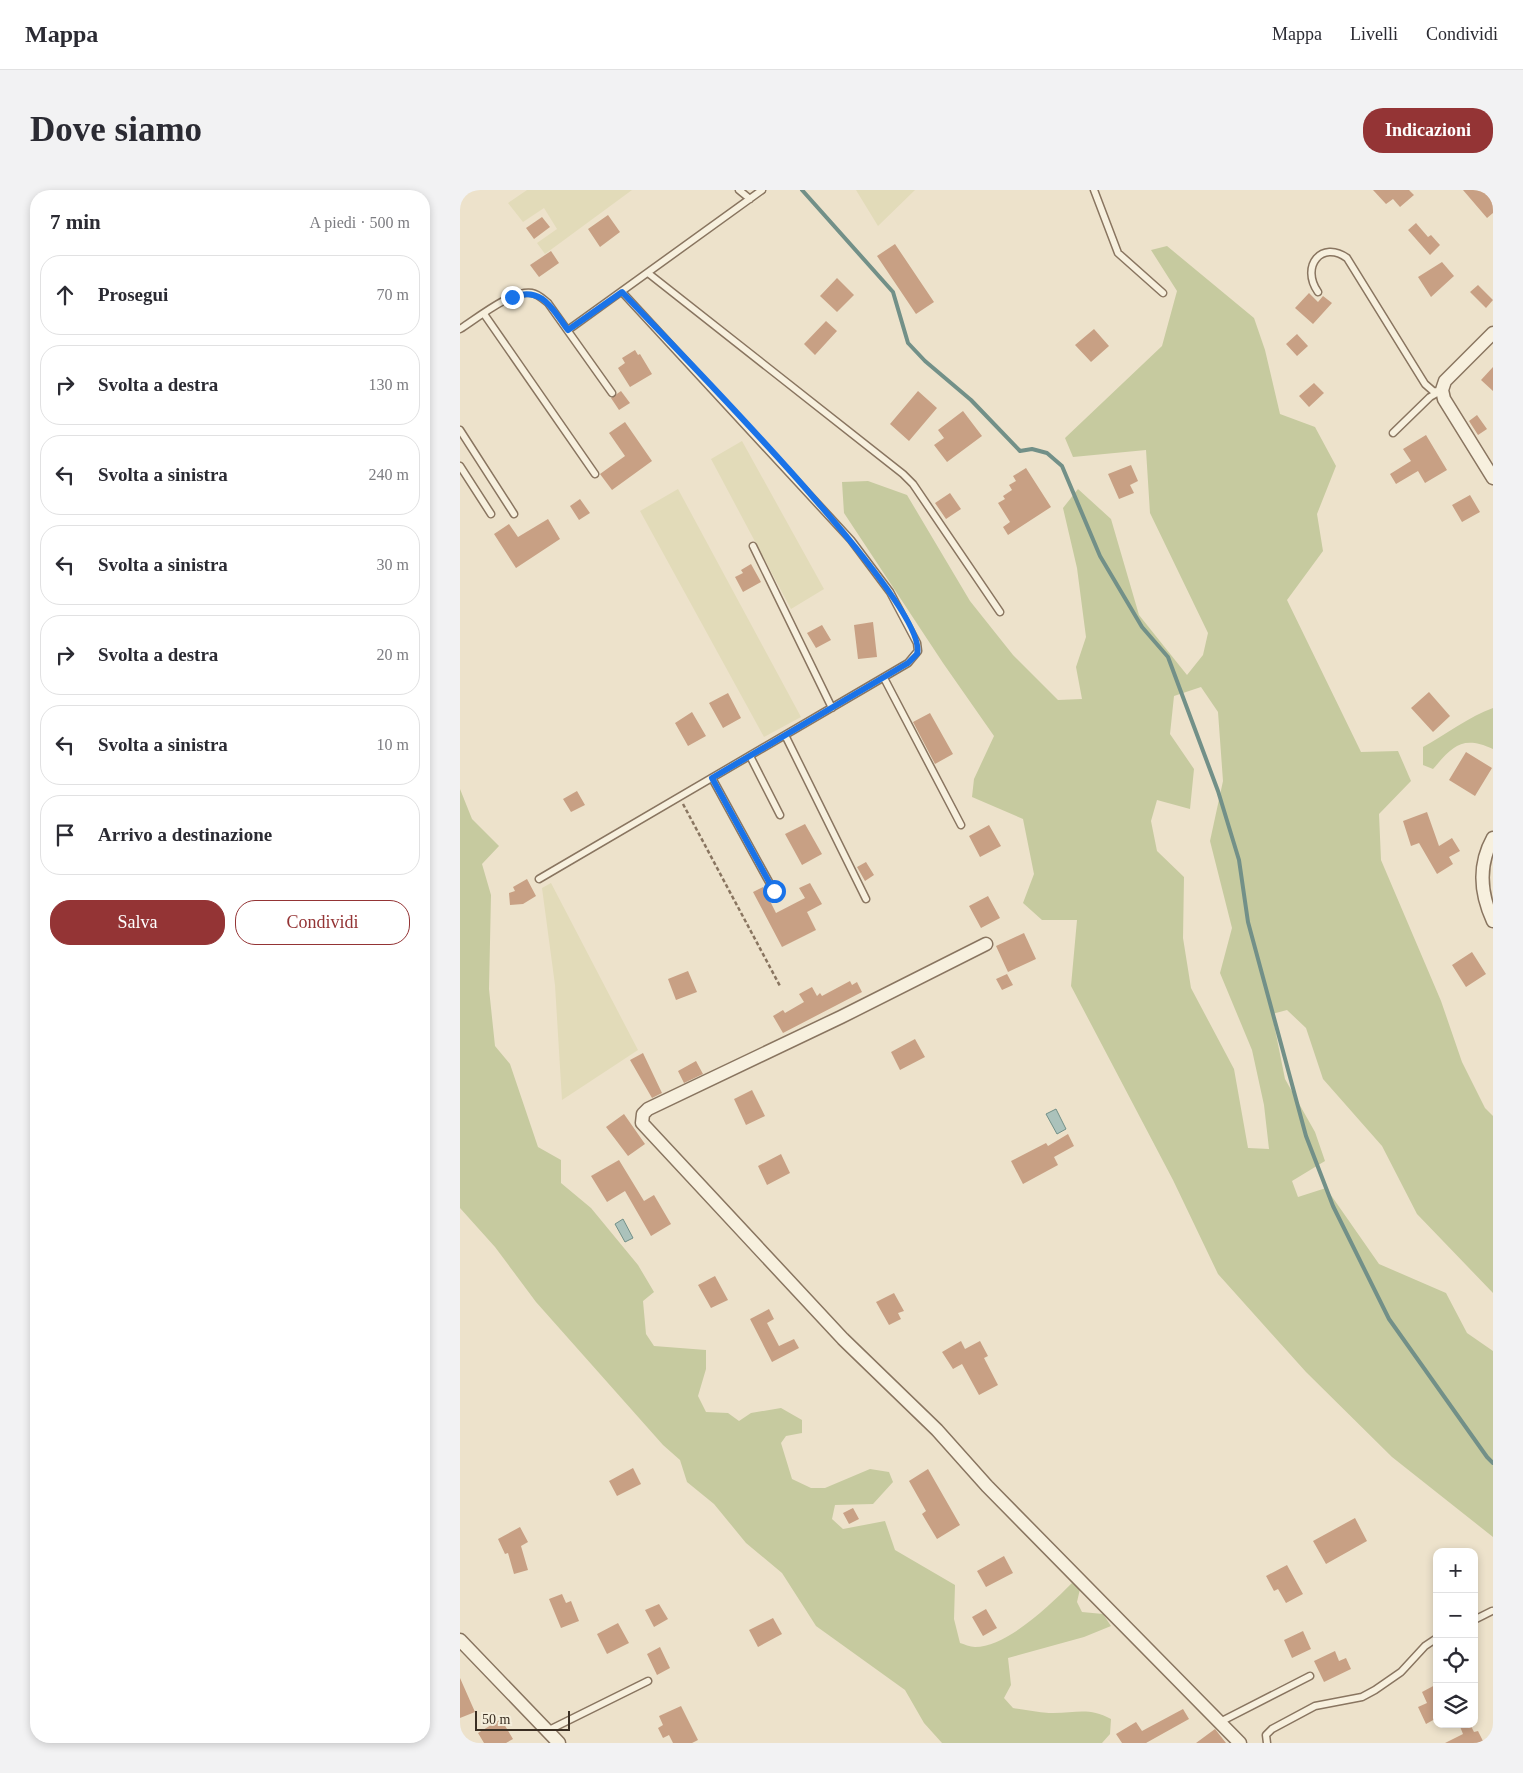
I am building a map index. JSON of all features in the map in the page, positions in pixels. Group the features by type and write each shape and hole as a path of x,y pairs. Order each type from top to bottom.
{"street":[{"path":"1493,333 1445,381 1440,392 1493,478"},
{"path":"1493,838 1484,859 1482,880 1486,906 1493,921"},
{"path":"986,944 841,1017 648,1109 643,1114 642,1123 843,1339 932,1425 987,1486 1240,1743"},
{"path":"460,1640 559,1743"}],"lane":[{"path":"739,190 750,199"},
{"path":"568,330 762,190"},
{"path":"1094,190 1118,253 1162,293"},
{"path":"1318,292 1311,276 1311,268 1316,260 1321,255 1332,252 1347,258 1425,384 1433,391 1440,392"},
{"path":"648,273 903,474 913,484 1000,612"},
{"path":"540,879 884,678 908,663 918,651 917,643 890,592 851,540 818,502 622,292"},
{"path":"460,330 512,297 532,293 548,303 612,393"},
{"path":"484,314 595,474"},
{"path":"1393,433 1430,397 1440,392"},
{"path":"460,430 514,514"},
{"path":"460,466 491,514"},
{"path":"753,546 832,708"},
{"path":"884,678 961,825"},
{"path":"785,735 866,899"},
{"path":"750,756 780,815"},
{"path":"712,778 774,891"},
{"path":"1478,1618 1492,1611"},
{"path":"1267,1743 1266,1735 1268,1732 1310,1708 1362,1696 1388,1682 1405,1669 1425,1646 1433,1641"},
{"path":"1219,1722 1310,1676"},
{"path":"547,1731 648,1681"}],"path":[{"path":"680,797 780,986"}],"shaded area":[{"path":"527,190 632,190 545,254 537,243 557,229 544,208 523,222 508,203"},
{"path":"856,190 915,190 878,226"},
{"path":"742,441 824,589 791,609 711,459"},
{"path":"678,489 801,717 764,737 640,511"},
{"path":"551,883 638,1050 562,1100 555,985 542,888"}],"green space":[{"path":"1167,246 1254,318 1265,350 1280,414 1315,427 1336,466 1317,514 1323,551 1287,600 1361,752 1398,751 1411,781 1379,814 1381,860 1441,1001 1462,1062 1485,1108 1493,1116 1493,1293 1417,1214 1382,1146 1323,1079 1306,1028 1287,1010 1272,1014 1285,1079 1315,1132 1325,1161 1292,1181 1298,1197 1326,1188 1379,1264 1446,1293 1467,1333 1493,1351 1493,1537 1392,1457 1306,1372 1218,1274 1173,1180 1071,986 1077,920 1042,920 1023,903 1034,874 1023,819 972,797 974,779 994,736 943,663 844,513 842,482 868,481 907,495 970,601 1013,655 1058,700 1082,699 1076,667 1086,637 1077,568 1063,508 1078,489 1111,519 1139,615 1187,675 1203,655 1208,633 1150,513 1146,450 1073,457 1065,438 1162,346 1177,291 1151,250","holes":["1201,687 1218,712 1223,781 1210,841 1232,928 1220,973 1252,1050 1264,1105 1269,1149 1248,1148 1234,1069 1191,988 1183,938 1184,877 1157,851 1151,821 1157,800 1190,809 1194,769 1170,734 1174,696"]},
{"path":"1493,708 1493,749 1473,743 1466,743 1459,745 1446,754 1433,769 1423,765 1423,747 1484,711"},
{"path":"460,789 472,819 499,846 482,864 491,895 489,989 495,1046 510,1064 538,1147 561,1160 561,1183 591,1208 638,1265 654,1292 643,1301 646,1334 654,1346 706,1350 706,1369 698,1396 706,1412 728,1413 739,1421 751,1413 781,1408 802,1420 802,1433 786,1436 781,1443 792,1479 811,1488 825,1488 870,1469 889,1472 893,1482 873,1504 835,1505 832,1519 843,1529 885,1521 895,1550 955,1585 954,1619 960,1643 975,1647 1001,1640 1014,1633 1040,1613 1072,1583 1080,1589 1077,1602 1082,1612 1103,1614 1111,1626 1084,1637 1008,1658 1011,1685 1004,1698 1013,1708 1049,1713 1087,1712 1111,1719 1110,1734 1102,1743 942,1743 924,1723 905,1690 816,1626 782,1573 746,1543 714,1504 687,1482 680,1460 663,1445 536,1302 495,1247 460,1208"}],"water":[{"path":"1056,1109 1066,1129 1057,1134 1046,1114"},
{"path":"623,1219 633,1238 625,1242 615,1224"}],"building":[{"path":"1373,190 1409,190 1414,195 1400,207 1393,199 1386,204"},
{"path":"1463,190 1483,190 1493,202 1493,213 1487,218"},
{"path":"608,215 620,232 600,247 588,229"},
{"path":"542,217 550,227 534,239 526,228"},
{"path":"1416,223 1428,237 1431,235 1440,245 1430,255 1408,230"},
{"path":"895,244 934,302 916,314 877,256"},
{"path":"551,251 559,263 539,277 530,265"},
{"path":"1442,262 1454,276 1431,297 1418,277"},
{"path":"837,278 854,295 837,312 820,296"},
{"path":"1478,285 1493,300 1486,308 1470,292"},
{"path":"1309,293 1318,302 1323,296 1332,303 1313,324 1295,308"},
{"path":"826,321 837,331 815,355 804,344"},
{"path":"1094,329 1109,346 1091,362 1075,345"},
{"path":"1297,334 1308,346 1297,356 1286,344"},
{"path":"635,350 638,355 640,354 652,374 630,387 618,368 625,363 622,358"},
{"path":"1493,367 1493,391 1481,380"},
{"path":"1314,383 1324,393 1309,407 1299,396"},
{"path":"621,391 630,403 619,410 611,398"},
{"path":"918,391 937,408 909,441 890,424"},
{"path":"963,411 982,436 947,462 934,445 944,438 938,430"},
{"path":"1477,415 1487,429 1478,435 1469,421"},
{"path":"625,422 652,461 612,490 600,474 625,456 609,433"},
{"path":"1426,435 1447,470 1425,483 1418,471 1396,484 1390,474 1411,461 1403,449"},
{"path":"1131,465 1138,481 1130,485 1134,493 1119,499 1108,474"},
{"path":"1026,468 1051,507 1008,535 1003,527 1010,522 998,503 1005,499 1003,496 1012,490 1009,485 1016,481 1013,476"},
{"path":"950,493 961,509 946,519 935,503"},
{"path":"1470,495 1480,512 1462,522 1452,505"},
{"path":"580,499 590,513 579,520 570,506"},
{"path":"548,519 560,539 516,568 494,534 509,524 518,537"},
{"path":"751,564 761,582 743,592 735,577 743,573 741,570"},
{"path":"873,622 877,657 858,659 854,625"},
{"path":"822,625 831,640 816,648 807,633"},
{"path":"1429,692 1450,716 1433,732 1411,708"},
{"path":"728,693 741,718 723,728 709,703"},
{"path":"692,712 706,736 688,746 675,723"},
{"path":"930,713 953,754 935,764 913,722"},
{"path":"1466,752 1492,768 1475,796 1449,780"},
{"path":"577,791 585,805 571,812 563,799"},
{"path":"1427,812 1439,846 1452,838 1460,851 1449,857 1453,864 1437,874 1419,843 1411,846 1403,821"},
{"path":"805,824 822,854 802,865 785,834"},
{"path":"989,825 1001,846 980,857 969,836"},
{"path":"866,862 874,875 865,881 857,867"},
{"path":"527,879 536,896 523,904 510,905 509,893 515,891 513,887"},
{"path":"810,883 822,904 807,912 816,930 782,947 753,892 763,887 776,913 805,898 799,888"},
{"path":"988,896 1000,918 981,928 969,906"},
{"path":"1024,933 1036,959 1008,972 996,946"},
{"path":"1472,952 1486,974 1466,987 1452,965"},
{"path":"688,971 697,992 676,1000 668,979"},
{"path":"1007,974 1013,985 1002,990 996,979"},
{"path":"850,981 852,985 857,982 862,992 783,1033 773,1016 783,1010 785,1013 804,1002 799,994 812,987 817,996 820,993 822,996"},
{"path":"915,1039 925,1057 900,1070 891,1052"},
{"path":"643,1053 662,1093 652,1098 630,1060"},
{"path":"696,1061 703,1074 684,1083 678,1071"},
{"path":"752,1090 765,1116 746,1125 734,1099"},
{"path":"624,1114 645,1144 628,1156 606,1127"},
{"path":"1068,1134 1074,1146 1054,1157 1058,1165 1023,1184 1011,1161 1046,1143 1048,1146"},
{"path":"781,1154 790,1173 767,1185 758,1166"},
{"path":"619,1160 644,1201 654,1195 671,1224 651,1236 625,1191 607,1202 591,1176"},
{"path":"715,1276 728,1300 711,1308 698,1285"},
{"path":"894,1293 904,1311 898,1313 901,1319 889,1325 876,1302"},
{"path":"769,1309 774,1319 767,1323 779,1346 794,1339 799,1348 772,1362 750,1319"},
{"path":"961,1341 965,1349 980,1341 988,1356 984,1358 998,1385 979,1395 962,1364 953,1369 942,1352"},
{"path":"633,1468 641,1484 617,1496 609,1481"},
{"path":"928,1469 960,1525 937,1539 922,1514 926,1511 909,1481"},
{"path":"853,1508 859,1519 849,1524 843,1513"},
{"path":"1355,1518 1367,1541 1326,1564 1313,1541"},
{"path":"520,1527 528,1542 521,1546 528,1570 514,1574 508,1553 505,1554 498,1539"},
{"path":"1004,1556 1013,1573 986,1587 977,1571"},
{"path":"1287,1565 1303,1594 1286,1603 1278,1589 1274,1591 1266,1576"},
{"path":"562,1594 566,1603 571,1601 579,1621 561,1628 549,1599"},
{"path":"659,1604 668,1619 654,1627 645,1610"},
{"path":"986,1609 997,1628 983,1636 972,1617"},
{"path":"773,1618 782,1634 758,1647 749,1630"},
{"path":"618,1623 629,1643 607,1654 597,1634"},
{"path":"1303,1631 1311,1649 1292,1658 1284,1640"},
{"path":"660,1647 670,1668 657,1675 647,1654"},
{"path":"1335,1651 1339,1661 1346,1658 1351,1669 1324,1682 1314,1661"},
{"path":"460,1678 475,1712 460,1718"},
{"path":"1433,1686 1433,1720 1426,1724 1418,1707 1427,1703 1422,1692"},
{"path":"681,1706 698,1740 692,1743 673,1743 669,1735 663,1738 658,1728 663,1725 659,1716"},
{"path":"1183,1709 1189,1719 1146,1743 1122,1743 1116,1734 1136,1722 1142,1731"},
{"path":"501,1719 513,1739 506,1743 484,1743 478,1733"},
{"path":"1461,1728 1472,1728 1474,1732 1478,1731 1484,1743 1445,1743 1463,1734"},
{"path":"1215,1729 1226,1743 1196,1743"}],"waterway":[{"path":"802,190 893,292 908,343 925,361 971,400 1020,451 1032,449 1047,453 1062,466 1100,556 1142,627 1168,657 1218,791 1239,860 1248,922 1306,1136 1333,1206 1389,1319 1493,1463"}],"route":[{"path":"512,297 519,294 532,293 543,298 568,330 622,292 818,502 851,540 890,592 917,643 917,654 908,663 712,778 774,891"}]}
